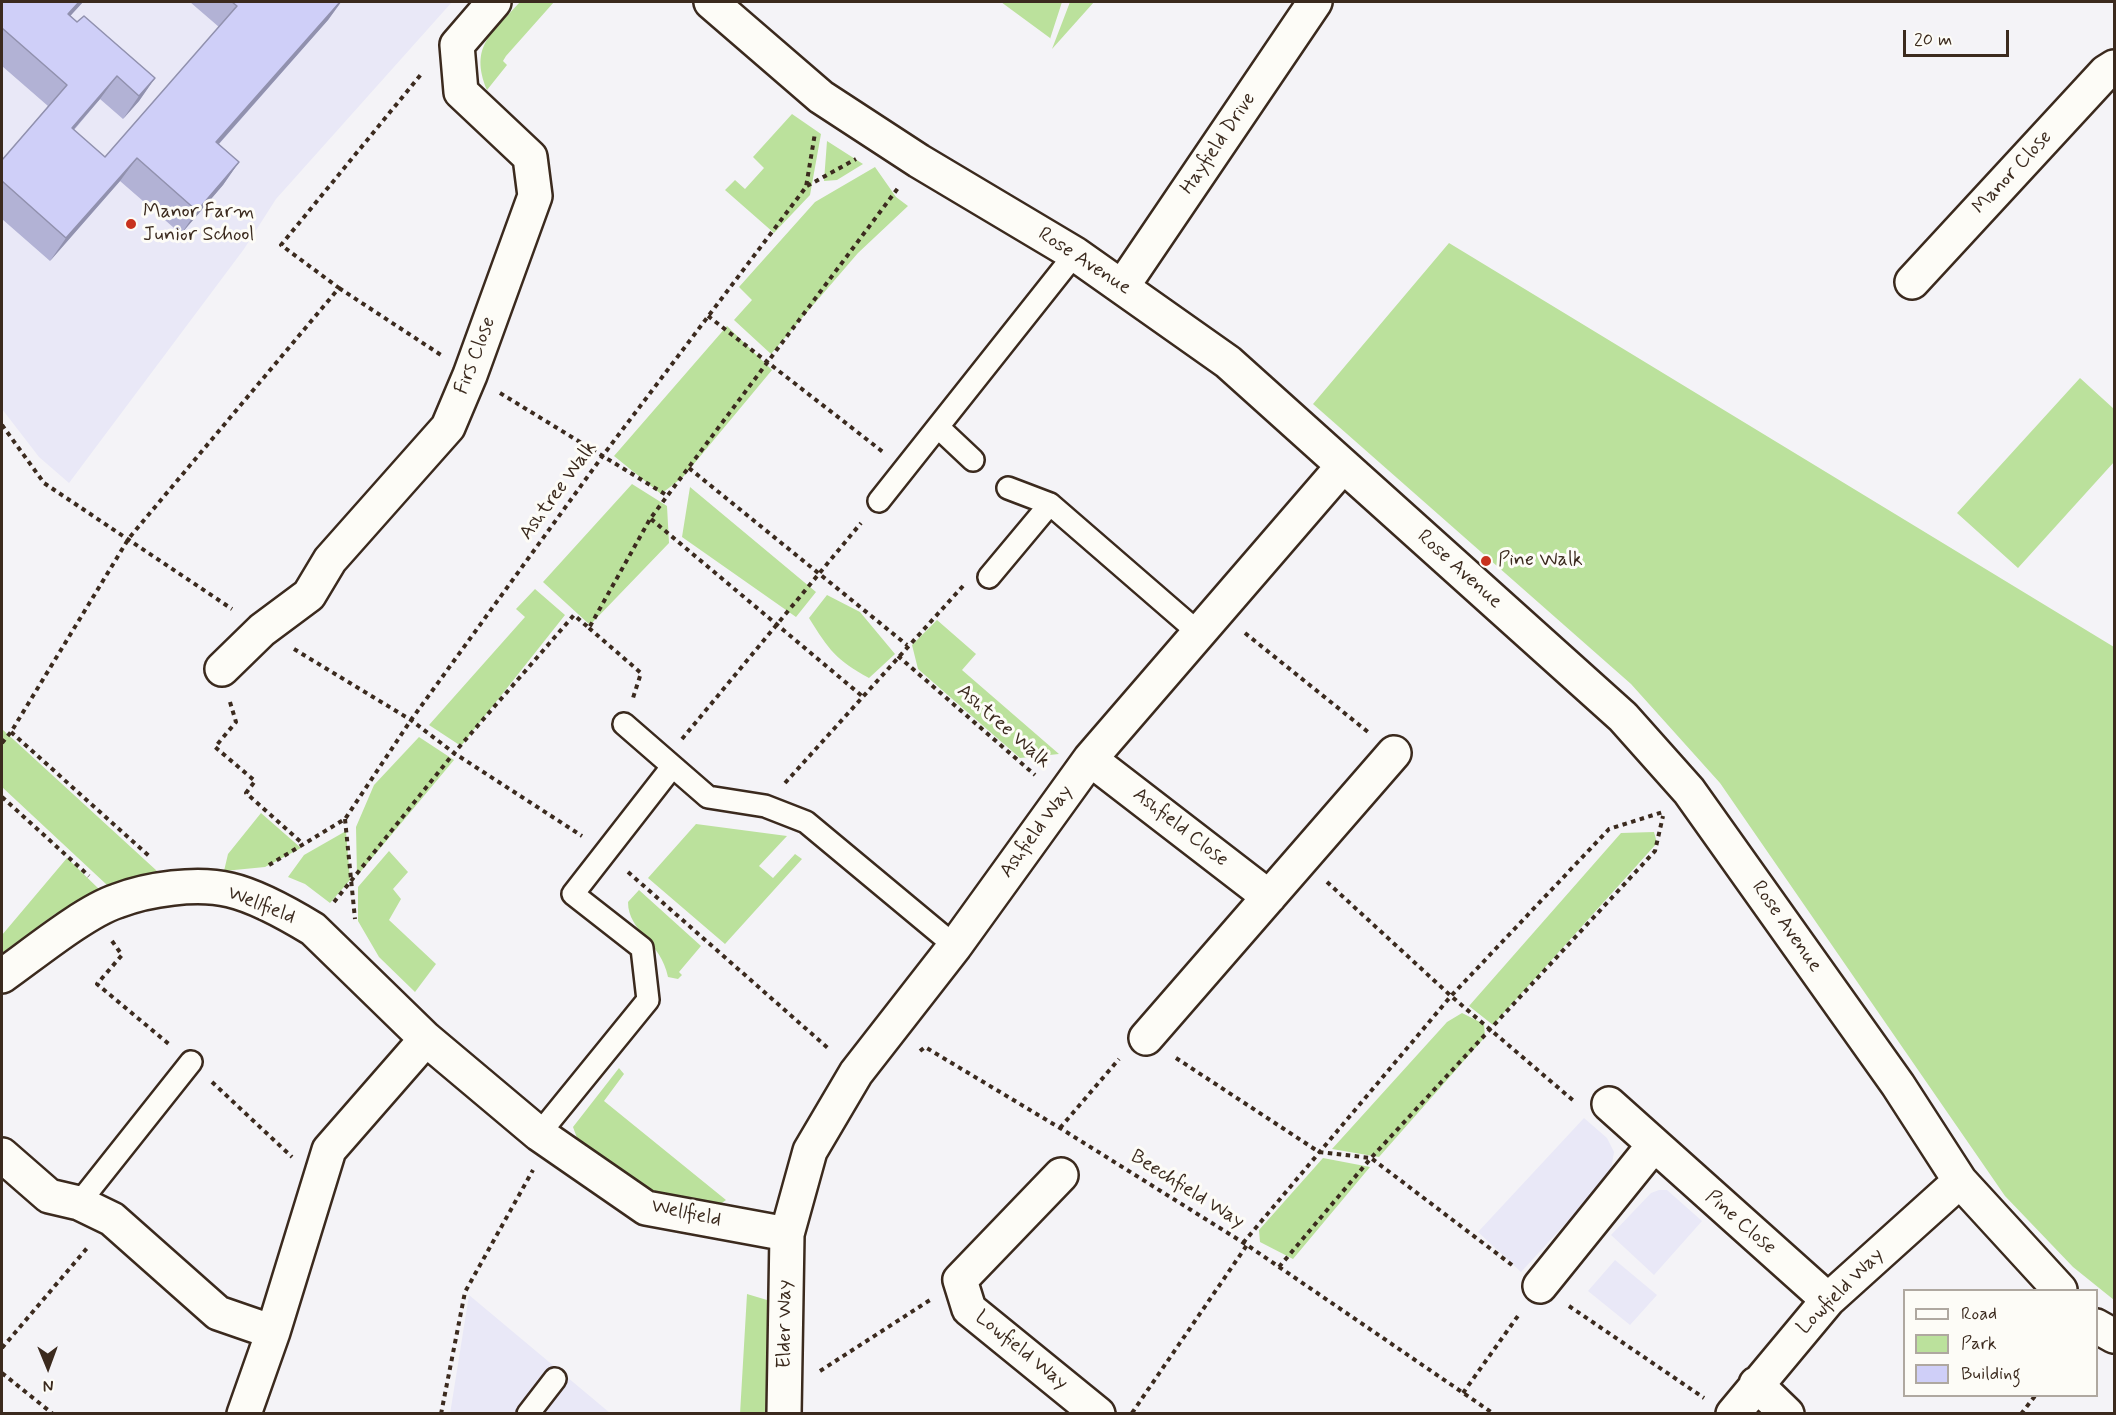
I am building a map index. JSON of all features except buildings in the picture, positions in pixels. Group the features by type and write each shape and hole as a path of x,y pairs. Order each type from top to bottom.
{"street":[{"name":"Firs Close","path":"222,669 262,630 309,596 330,560 448,427 470,375 535,196 530,157 461,92 457,45 494,2"},
{"name":"Hayfield Drive","path":"1122,287 1315,2"},
{"name":"Rose Avenue","path":"724,6 821,97 888,142 1075,254 1228,362 1623,717 1689,791 1898,1085 1960,1181 2059,1289"},
{"name":"Manor Close","path":"1912,282 2106,72 2115,67"},
{"name":"Ashfield Way","path":"787,1234 810,1151 856,1073 955,946 1090,759 1343,466"},
{"path":"1146,1038 1394,753"},
{"name":"Ashfield Close","path":"1090,759 1269,897"},
{"name":"Wellfield","path":"2,976 92,914 116,901 183,886 230,890 291,915 313,929 426,1039 539,1134 646,1208 787,1234"},
{"path":"244,1413 273,1332 329,1150 426,1039"},
{"name":"Pine Close","path":"1610,1104 1653,1146 1828,1300"},
{"path":"1540,1286 1653,1146"},
{"path":"2,1155 49,1196 78,1203 112,1219 218,1313 273,1332"},
{"path":"960,1280 1061,1175"},
{"name":"Lowfield Way","path":"1720,1407 1756,1384 1828,1300 1960,1181"},
{"name":"Elder Way","path":"785,1403 787,1234"},
{"name":"Lowfield Way","path":"960,1280 969,1309 1098,1413"},
{"path":"2098,1327 2115,1336"},
{"path":"1756,1384 1787,1413"}],"lane":[{"path":"879,501 1075,254"},
{"path":"939,428 973,460"},
{"path":"1008,488 1050,504 1209,623"},
{"path":"989,577 1050,504"},
{"path":"624,724 708,797 765,806 806,822 955,946"},
{"path":"539,1134 648,1000 642,948 573,894 606,852 668,764"},
{"path":"78,1203 191,1062"},
{"path":"528,1413 555,1379"}],"path":[{"path":"2,744 129,538 339,288 282,245 429,65"},
{"name":"Ashtree Walk","path":"806,186 821,97"},
{"name":"Ashtree Walk","path":"230,890 345,819 411,720 806,186 888,142"},
{"path":"589,628 650,519 919,161"},
{"path":"708,316 905,469"},
{"path":"2,425 44,483 129,538 262,630 411,720 454,753 606,852 856,1073"},
{"path":"689,468 907,645"},
{"path":"668,764 818,574 879,501"},
{"path":"650,519 862,696"},
{"path":"765,806 907,645 964,585 989,577"},
{"path":"313,929 454,753 574,615 642,673 624,724"},
{"path":"1209,623 1394,753"},
{"name":"Ashtree Walk","path":"898,656 1062,798"},
{"path":"222,669 236,722 215,747 255,781 246,793 303,844"},
{"path":"11,732 183,886"},
{"path":"1132,1413 1245,1244 1319,1152 1451,996 1609,829 1664,812 1689,791"},
{"path":"2,797 116,901"},
{"path":"1279,1268 1371,1158 1655,850 1664,812"},
{"path":"345,819 349,882 355,925"},
{"path":"1302,859 1451,996 1585,1111 1610,1104"},
{"path":"1060,1128 1129,1047 1146,1038 1319,1152 1371,1158 1540,1286 1720,1407"},
{"name":"Beechfield Way","path":"917,1054 925,1047 1060,1128 1245,1244 1494,1413"},
{"path":"441,1413 465,1292 533,1169 539,1134"},
{"path":"2,1348 112,1219"},
{"path":"785,1403 960,1280"},
{"path":"1463,1393 1540,1286"},
{"path":"2,1372 53,1413"},
{"path":"2021,1413 2033,1397"}],"shaded area":[{"name":"Manor Farm Junior School","path":"2,2 452,2 276,199 244,249 69,483 39,457 2,409"},
{"path":"1584,1118 1607,1138 1614,1152 1611,1170 1600,1186 1521,1272 1478,1232"},
{"path":"1667,1190 1702,1221 1654,1275 1611,1235 1651,1193"},
{"path":"1615,1260 1657,1295 1630,1325 1588,1291"},
{"path":"469,1295 610,1413 450,1414"}],"green space":[{"path":"520,2 554,2 506,56 503,61 507,65 487,90 482,75 482,51 486,41"},
{"path":"1001,2 1062,2 1050,39 1050,38"},
{"path":"1070,2 1094,2 1052,49"},
{"path":"792,114 821,134 810,195 774,233 725,190 735,180 745,189 764,168 753,157"},
{"path":"827,141 863,164 837,180 824,181"},
{"path":"875,167 896,197 908,206 858,253 771,354 734,320 752,300 739,287 815,202"},
{"path":"1449,243 2114,647 2114,1300 2073,1267 2005,1196 1720,783 1631,684 1313,404"},
{"path":"727,326 772,370 683,477 661,494 614,456"},
{"path":"2080,378 2114,409 2114,462 2018,568 1957,513"},
{"path":"632,484 667,506 669,543 590,625 543,582"},
{"path":"690,487 816,592 796,617 682,537"},
{"path":"535,589 565,615 461,746 429,725 525,617 516,609"},
{"path":"827,595 860,612 895,654 869,678 849,666 834,653 809,618"},
{"path":"937,620 976,654 962,670 1059,754 1020,758 918,669 912,645"},
{"path":"2,729 157,871 107,885 2,787"},
{"path":"419,737 454,760 357,876 356,827 374,785"},
{"path":"261,813 301,848 265,867 224,871 228,854"},
{"path":"696,824 787,836 759,866 773,878 795,854 802,859 725,944 648,878"},
{"path":"346,831 350,880 330,903 305,884 288,877 304,855"},
{"path":"1654,832 1657,843 1493,1025 1469,1006 1621,833"},
{"path":"389,851 408,872 393,889 401,899 389,920 436,964 415,992 379,957 358,921 358,887"},
{"path":"67,858 101,891 55,914 2,953 2,935"},
{"path":"639,890 701,946 679,972 682,975 678,979 668,977 659,954 633,921 629,912 628,902"},
{"path":"1462,1013 1484,1024 1485,1037 1379,1157 1332,1149 1447,1022"},
{"path":"619,1068 624,1074 604,1101 726,1200 711,1211 650,1197 577,1138 573,1127"},
{"path":"1323,1158 1370,1167 1293,1259 1260,1242 1259,1230"},
{"path":"747,1294 767,1300 772,1413 740,1414"}],"place":[{"name":"Manor Farm Junior School","path":"131,224"},
{"name":"Pine Walk","path":"1486,561"}]}
